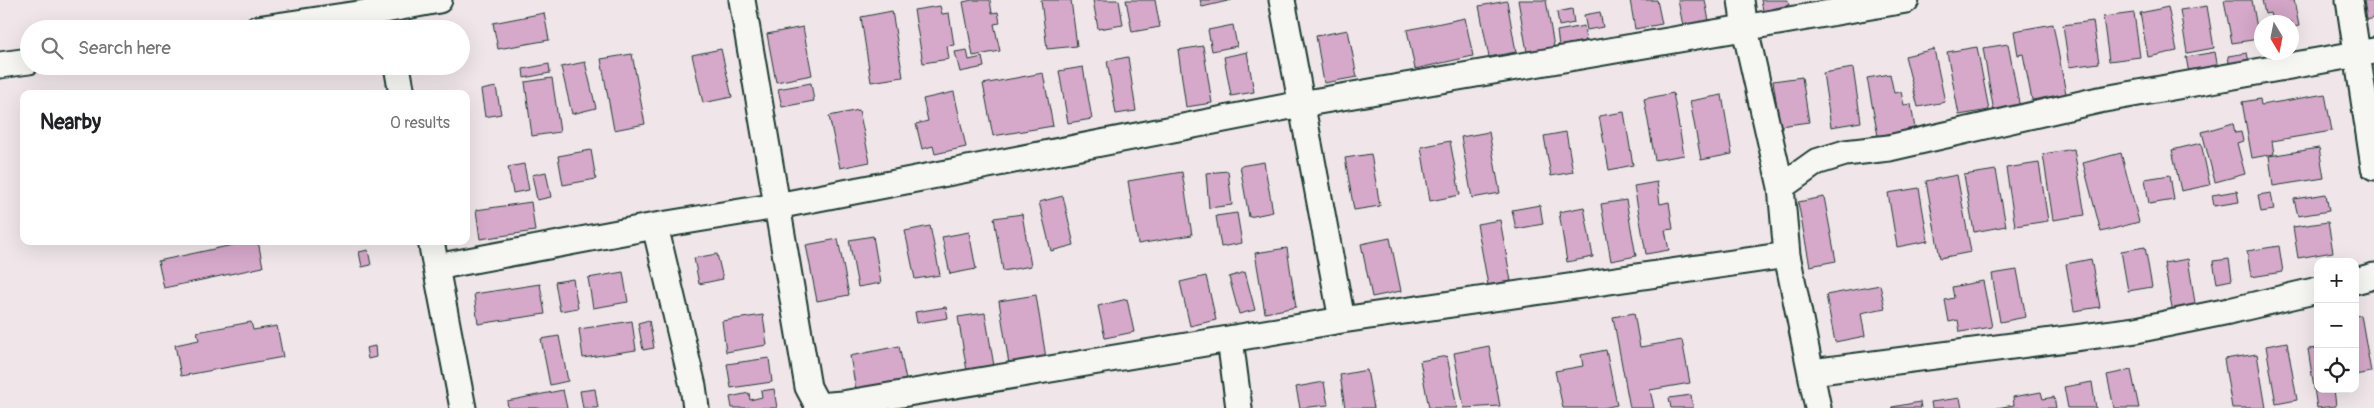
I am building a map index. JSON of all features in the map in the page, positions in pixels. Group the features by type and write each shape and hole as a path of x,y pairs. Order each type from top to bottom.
{"street":[{"path":"374,20 387,19 439,0"},
{"path":"742,0 808,387 818,406 842,404 1342,320 1787,255"},
{"path":"1282,0 1342,320"},
{"path":"1741,0 1745,29 1781,187 1787,255 1818,408"},
{"path":"436,267 655,226 777,206 1301,104 1906,0"},
{"path":"2349,0 2366,52 2374,167"},
{"path":"1781,187 1816,162 1845,153 1889,148 2099,100 2366,52"},
{"path":"0,65 20,62"},
{"path":"398,75 401,90"},
{"path":"655,226 693,386 696,408"},
{"path":"432,245 463,408"},
{"path":"2359,280 2374,276"},
{"path":"1812,372 2136,330 2314,291"},
{"path":"1230,339 1239,408"}],"building":[{"path":"990,0 992,13 998,12 1000,23 994,24 1000,51 973,56 963,2"},
{"path":"1041,0 1071,0 1077,46 1047,49"},
{"path":"1093,0 1119,0 1123,25 1098,29"},
{"path":"1126,0 1155,0 1160,27 1132,32"},
{"path":"1200,0 1232,0 1202,7"},
{"path":"1518,0 1546,0 1554,47 1527,52"},
{"path":"1630,0 1657,0 1662,24 1635,29"},
{"path":"1678,0 1705,0 1709,21 1683,26"},
{"path":"1761,0 1788,0 1789,5 1763,11"},
{"path":"2224,0 2252,0 2255,15 2254,40 2232,43"},
{"path":"2262,0 2294,0 2297,15 2265,14"},
{"path":"2364,0 2374,0 2374,18 2367,20"},
{"path":"1507,1 1516,52 1489,57 1479,6"},
{"path":"940,6 942,14 949,13 954,45 947,46 949,59 923,63 914,10"},
{"path":"2207,6 2214,48 2187,53 2180,10"},
{"path":"2168,7 2177,51 2148,57 2140,13"},
{"path":"1572,9 1574,23 1559,26 1557,12"},
{"path":"892,11 903,77 871,82 861,17"},
{"path":"1600,12 1603,27 1587,30 1584,15"},
{"path":"544,13 549,40 498,49 493,23"},
{"path":"2134,13 2140,57 2109,61 2103,17"},
{"path":"1465,18 1473,56 1415,69 1407,30"},
{"path":"2093,21 2099,63 2069,67 2063,25"},
{"path":"2053,24 2066,94 2032,100 2023,54 2018,55 2014,31"},
{"path":"1233,25 1237,46 1212,51 1208,30"},
{"path":"1584,26 1586,41 1559,46 1557,31"},
{"path":"803,27 812,75 776,82 767,34"},
{"path":"1348,30 1357,77 1324,83 1316,36"},
{"path":"2008,44 2020,108 1994,112 1983,48"},
{"path":"1203,46 1212,103 1186,107 1178,50"},
{"path":"1977,47 1989,110 1959,115 1947,52"},
{"path":"721,49 732,97 703,103 692,55"},
{"path":"1934,49 1945,102 1918,107 1905,56"},
{"path":"967,50 969,60 982,57 984,67 960,72 955,52"},
{"path":"1247,52 1254,92 1231,96 1224,57"},
{"path":"2215,52 2219,74 2190,79 2186,57"},
{"path":"2247,53 2250,66 2230,69 2228,56"},
{"path":"632,54 645,124 614,130 601,59"},
{"path":"1128,57 1136,111 1116,114 1107,61"},
{"path":"585,62 596,108 572,114 561,67"},
{"path":"549,64 550,73 524,78 523,69"},
{"path":"1083,67 1092,119 1068,123 1059,71"},
{"path":"1853,68 1861,122 1831,127 1823,73"},
{"path":"1043,73 1053,126 993,136 983,84"},
{"path":"1890,74 1894,93 1901,92 1904,105 1911,104 1915,129 1878,136 1867,78"},
{"path":"1802,77 1809,122 1780,126 1773,81"},
{"path":"552,78 560,132 532,136 525,82"},
{"path":"811,83 814,101 782,107 778,89"},
{"path":"496,87 501,114 485,117 481,90"},
{"path":"954,92 966,147 935,154 933,146 922,149 916,124 928,121 923,99"},
{"path":"1673,93 1684,155 1655,160 1644,99"},
{"path":"2325,94 2332,131 2272,141 2274,154 2252,158 2242,102 2260,99 2261,105"},
{"path":"1722,95 1732,154 1701,160 1690,101"},
{"path":"859,110 870,162 840,168 829,116"},
{"path":"1624,112 1633,165 1609,170 1599,116"},
{"path":"2233,123 2235,133 2241,132 2243,141 2237,143 2245,174 2215,182 2202,132"},
{"path":"1489,132 1500,193 1472,198 1461,137"},
{"path":"1566,132 1573,172 1551,176 1544,136"},
{"path":"1450,141 1460,195 1430,201 1421,147"},
{"path":"2201,143 2210,185 2181,191 2172,150"},
{"path":"2319,148 2324,178 2273,186 2269,156"},
{"path":"2074,149 2085,215 2053,220 2043,154"},
{"path":"591,150 596,179 563,185 558,156"},
{"path":"2121,153 2139,222 2101,232 2083,163"},
{"path":"1371,154 1380,206 1354,210 1345,158"},
{"path":"1264,162 1273,212 1249,217 1240,166"},
{"path":"2039,163 2048,221 2015,226 2006,168"},
{"path":"524,164 529,190 513,193 508,167"},
{"path":"1996,170 2006,226 1974,232 1964,175"},
{"path":"1228,171 1232,205 1209,208 1206,173"},
{"path":"546,172 551,197 537,200 532,175"},
{"path":"1182,172 1192,235 1138,244 1128,181"},
{"path":"1957,175 1971,252 1940,258 1926,181"},
{"path":"2170,175 2174,200 2149,204 2145,179"},
{"path":"1657,182 1660,204 1669,202 1673,229 1665,230 1669,250 1646,254 1634,186"},
{"path":"1919,188 1928,241 1897,247 1888,193"},
{"path":"2237,191 2239,202 2214,206 2212,195"},
{"path":"2271,193 2274,210 2261,212 2258,195"},
{"path":"2326,194 2329,211 2298,216 2294,199"},
{"path":"1063,196 1074,245 1051,251 1039,202"},
{"path":"1824,197 1836,261 1810,266 1798,202"},
{"path":"1626,200 1636,256 1611,261 1601,204"},
{"path":"531,202 535,231 480,239 476,210"},
{"path":"1540,205 1543,224 1516,229 1512,210"},
{"path":"1584,207 1593,257 1567,262 1559,212"},
{"path":"1237,213 1242,243 1221,247 1216,216"},
{"path":"1022,214 1031,266 1003,271 994,218"},
{"path":"1500,220 1511,281 1488,285 1477,224"},
{"path":"2328,222 2333,252 2298,258 2293,227"},
{"path":"930,226 940,275 915,279 905,231"},
{"path":"969,232 976,269 950,274 942,237"},
{"path":"873,236 881,283 858,287 849,240"},
{"path":"1390,238 1401,291 1372,297 1361,244"},
{"path":"838,239 849,295 817,301 806,245"},
{"path":"232,245 259,245 263,267 164,288 158,261"},
{"path":"2279,246 2283,272 2251,277 2247,251"},
{"path":"2145,247 2152,287 2128,291 2121,251"},
{"path":"1287,248 1296,307 1265,313 1255,253"},
{"path":"368,250 371,265 362,267 359,252"},
{"path":"717,254 723,279 699,284 694,258"},
{"path":"2091,259 2100,307 2074,311 2066,264"},
{"path":"2188,259 2196,309 2173,313 2164,263"},
{"path":"2229,259 2232,280 2217,283 2213,261"},
{"path":"2017,270 2026,317 2000,322 1992,274"},
{"path":"623,272 628,302 593,308 588,278"},
{"path":"1245,272 1255,310 1239,314 1229,277"},
{"path":"1206,276 1216,320 1190,326 1180,282"},
{"path":"573,279 578,308 560,311 555,282"},
{"path":"1983,281 1992,327 1960,332 1958,320 1949,322 1945,300 1954,298 1952,287"},
{"path":"540,284 545,314 478,324 474,294"},
{"path":"1880,285 1885,308 1861,313 1865,336 1835,342 1826,295"},
{"path":"1036,295 1046,358 1009,364 999,301"},
{"path":"1127,299 1134,332 1105,338 1098,306"},
{"path":"946,307 948,318 917,323 915,312"},
{"path":"985,313 994,366 967,371 958,317"},
{"path":"1634,313 1640,347 1682,340 1690,383 1650,390 1654,408 1630,408 1613,317"},
{"path":"763,315 767,345 726,352 722,321"},
{"path":"2359,315 2361,315 2371,372 2359,374 2359,348"},
{"path":"649,320 654,348 643,350 638,323"},
{"path":"632,321 636,350 583,358 579,329"},
{"path":"251,322 253,330 277,326 283,357 181,376 175,345 199,340 197,332"},
{"path":"559,336 568,381 550,385 541,339"},
{"path":"2287,342 2297,400 2276,404 2266,346"},
{"path":"375,346 376,357 368,359 366,348"},
{"path":"899,346 906,380 856,390 850,356"},
{"path":"1489,346 1500,406 1464,408 1454,353"},
{"path":"2314,348 2314,388 2308,349"},
{"path":"1606,350 1617,405 1603,408 1563,408 1555,371 1583,366 1581,355"},
{"path":"2257,354 2266,408 2232,408 2224,359"},
{"path":"1447,356 1457,408 1429,408 1420,361"},
{"path":"769,358 772,382 731,388 727,364"},
{"path":"1367,370 1374,408 1345,408 1340,375"},
{"path":"2131,370 2139,408 2114,408 2107,375"},
{"path":"1324,382 1328,405 1300,408 1296,387"},
{"path":"2092,382 2096,408 2068,408 2064,387"},
{"path":"595,389 598,408 583,408 580,391"},
{"path":"774,389 777,408 732,408 730,397 749,393 750,400 762,397 761,391"},
{"path":"563,390 567,408 508,408 507,401"},
{"path":"2041,392 2043,399 2054,397 2056,408 1997,408 2014,405 2013,397"},
{"path":"2315,393 2334,393 2336,406 2317,408"},
{"path":"1691,395 1693,408 1671,408 1669,398"},
{"path":"1960,398 1962,408 1932,408 1931,402"},
{"path":"1920,402 1921,408 1892,407"}]}
